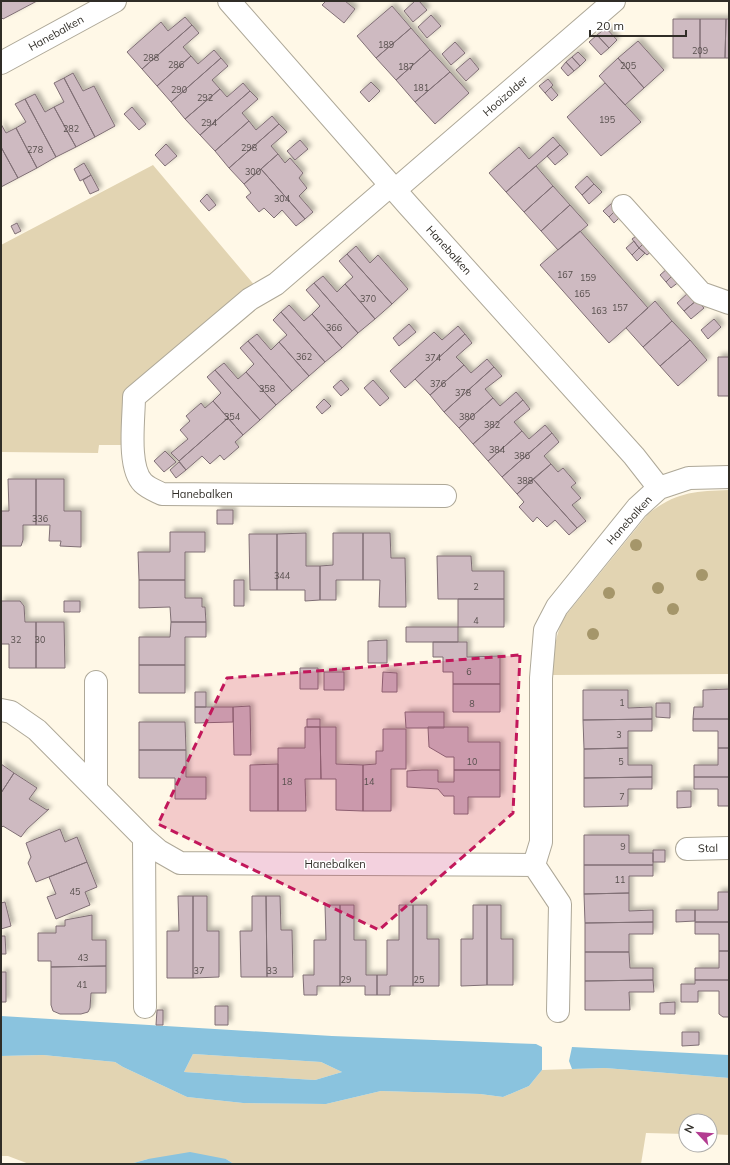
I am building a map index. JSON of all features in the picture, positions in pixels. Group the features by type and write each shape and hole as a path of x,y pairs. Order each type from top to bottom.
{"street":[{"name":"Hanebalken","path":"1,710 11,712 37,730 144,838 159,851 180,863 534,865 541,842 541,678 545,630 557,607 572,587 637,508 659,488 634,456 393,188 229,1"},
{"name":"Hooizolder","path":"393,188 614,1"},
{"name":"Hanebalken","path":"1,63 112,2"},
{"name":"Hanebalken","path":"393,188 276,284 250,300 134,397 133,453 135,470 142,482 162,494 445,496"},
{"path":"623,206 701,293 729,303"},
{"path":"659,488 689,478 729,478"},
{"path":"96,682 96,788"},
{"path":"144,838 145,1007"},
{"name":"Stal","path":"687,849 729,848"},
{"path":"534,865 560,904 558,1011"}],"highlighted area":[{"path":"520,655 513,813 379,930 158,824 227,678"}],"shaded area":[{"path":"153,165 261,293 134,397 133,445 99,445 98,453 1,452 1,245"},
{"path":"729,490 729,674 553,675 554,652 557,637 566,615 648,514 668,501 686,494"},
{"path":"193,1054 321,1062 342,1072 315,1080 184,1072"},
{"path":"43,1055 115,1062 187,1097 243,1103 326,1104 381,1091 480,1094 503,1097 529,1086 542,1070 605,1068 729,1078 729,1135 718,1134 718,1113 678,1113 678,1134 646,1133 641,1164 234,1164 226,1159 148,1159 130,1164 29,1164 8,1156 1,1156 1,1056"}],"water":[{"path":"1,1016 332,1036 536,1044 542,1047 542,1070 529,1086 503,1097 480,1094 381,1091 326,1104 243,1103 187,1097 115,1062 43,1055 1,1056","holes":["193,1054 321,1062 342,1072 315,1080 184,1072"]},
{"path":"572,1047 729,1055 729,1078 605,1068 572,1069 569,1061"},
{"path":"190,1152 226,1159 234,1164 130,1164 148,1159"}],"building":[{"path":"1,1 37,1 3,19 1,17"},
{"path":"326,1 345,1 355,9 344,23 322,5"},
{"path":"415,1 419,1 427,10 413,22 404,11"},
{"path":"392,6 411,28 376,58 357,36"},
{"path":"431,15 441,26 427,38 418,27"},
{"path":"185,17 192,25 142,69 127,52 161,22 168,31"},
{"path":"673,19 700,19 700,58 673,58"},
{"path":"700,19 726,19 725,58 700,58"},
{"path":"726,19 729,19 729,58 725,58"},
{"path":"192,25 199,33 183,47 191,56 157,86 142,69"},
{"path":"411,28 430,50 396,80 376,58"},
{"path":"606,28 617,40 609,48 597,35"},
{"path":"597,35 609,48 601,55 589,42"},
{"path":"638,41 664,70 644,88 618,58"},
{"path":"455,42 465,53 451,65 442,54"},
{"path":"214,50 221,58 171,102 157,86 191,56 198,64"},
{"path":"430,50 450,72 415,102 396,80"},
{"path":"578,52 586,60 580,66 572,57"},
{"path":"572,57 580,66 574,71 566,62"},
{"path":"221,58 228,66 212,80 220,89 185,119 171,102"},
{"path":"470,58 479,69 466,81 456,70"},
{"path":"618,58 644,88 625,105 599,76"},
{"path":"566,62 574,71 568,76 561,68"},
{"path":"450,72 469,93 435,124 415,102"},
{"path":"73,73 83,91 94,86 115,126 95,137 64,78"},
{"path":"64,78 95,137 76,147 54,107 64,102 54,83"},
{"path":"548,79 553,85 545,93 539,86"},
{"path":"371,82 380,91 369,102 360,92"},
{"path":"243,83 250,91 200,135 185,119 220,89 227,97"},
{"path":"605,83 641,122 601,156 567,117"},
{"path":"551,87 558,95 552,101 545,93"},
{"path":"250,91 258,99 242,113 249,121 215,151 200,135"},
{"path":"35,94 45,112 54,107 76,147 56,157 25,99"},
{"path":"25,99 56,157 37,168 16,128 26,122 15,104"},
{"path":"132,107 146,124 139,130 124,114"},
{"path":"272,116 279,124 229,168 215,151 249,121 256,130"},
{"path":"1,124 6,133 16,128 37,168 18,178 1,147"},
{"path":"279,124 287,132 271,146 278,154 244,184 229,168"},
{"path":"553,137 560,145 506,192 489,173 519,147 529,159"},
{"path":"300,140 308,149 295,160 287,151"},
{"path":"166,144 177,156 165,166 155,155"},
{"path":"560,145 568,154 555,165 547,156"},
{"path":"1,147 18,178 1,187"},
{"path":"278,154 285,163 290,158 303,173 299,178 307,188 299,196 313,212 305,219 261,169"},
{"path":"84,163 91,175 80,181 74,169"},
{"path":"536,166 553,186 524,212 506,192"},
{"path":"261,169 305,219 296,226 282,210 274,218 264,208 259,212 246,197 251,193 244,184"},
{"path":"91,175 99,190 90,194 83,180"},
{"path":"587,176 594,184 582,195 575,187"},
{"path":"594,184 602,192 589,204 582,195"},
{"path":"553,186 570,205 541,231 524,212"},
{"path":"207,194 216,205 209,211 200,201"},
{"path":"612,203 617,209 609,217 603,211"},
{"path":"570,205 588,225 558,250 541,231"},
{"path":"617,209 622,215 614,223 609,217"},
{"path":"17,223 21,231 15,234 11,226"},
{"path":"580,231 648,308 609,343 540,265"},
{"path":"639,234 645,242 639,248 632,239"},
{"path":"634,241 639,248 632,255 626,248"},
{"path":"645,242 653,250 647,255 639,248"},
{"path":"356,246 370,263 378,255 408,289 392,304 347,254"},
{"path":"639,248 645,253 637,261 632,255"},
{"path":"347,254 392,304 375,319 345,284 353,277 339,261"},
{"path":"668,268 674,274 666,282 660,275"},
{"path":"674,274 680,281 671,288 666,282"},
{"path":"323,276 337,292 345,284 375,319 358,333 314,283"},
{"path":"314,283 358,333 342,348 312,314 320,306 306,290"},
{"path":"689,292 697,300 684,311 677,303"},
{"path":"697,300 704,308 691,319 684,311"},
{"path":"655,301 672,321 643,347 626,328"},
{"path":"289,305 304,321 312,314 342,348 325,362 281,312"},
{"path":"281,312 325,362 309,376 279,342 287,335 273,320"},
{"path":"714,319 721,327 708,339 701,330"},
{"path":"672,321 690,340 660,366 643,347"},
{"path":"409,324 416,332 399,346 393,338"},
{"path":"458,326 465,334 405,388 390,371 434,332 442,340"},
{"path":"257,334 271,350 279,342 309,376 292,391 248,341"},
{"path":"465,334 472,343 456,357 464,365 430,395 415,379"},
{"path":"690,340 707,360 678,386 660,366"},
{"path":"248,341 292,391 276,405 246,372 254,364 240,348"},
{"path":"718,357 729,357 729,396 718,396"},
{"path":"487,359 494,367 444,412 430,395 464,365 471,373"},
{"path":"224,363 238,379 246,372 276,405 260,420 215,370"},
{"path":"494,367 502,376 485,389 493,398 459,428 444,412"},
{"path":"215,370 260,420 243,435 213,401 221,393 207,377"},
{"path":"341,380 349,389 341,396 333,387"},
{"path":"373,380 389,398 380,406 364,388"},
{"path":"516,392 523,400 473,444 459,428 493,398 500,406"},
{"path":"324,399 331,406 322,414 316,407"},
{"path":"523,400 530,409 514,422 522,431 488,461 473,444"},
{"path":"213,401 228,418 179,461 171,453 188,439 180,430 190,421 186,416 201,403 205,408"},
{"path":"228,418 243,435 235,442 239,447 224,460 220,455 210,464 202,456 186,470 179,461"},
{"path":"545,425 552,433 502,477 488,461 522,431 529,439"},
{"path":"552,433 559,442 544,456 551,464 517,494 502,477"},
{"path":"165,451 176,462 164,472 154,461"},
{"path":"179,462 186,470 176,478 170,470"},
{"path":"551,464 558,472 563,468 576,483 571,487 581,498 572,505 586,521 577,528 533,479"},
{"path":"8,479 36,479 36,525 23,525 23,540 21,546 1,546 1,511 9,511"},
{"path":"36,479 64,479 64,511 81,511 81,547 60,546 61,541 49,541 50,525 36,525"},
{"path":"533,479 577,528 569,535 555,520 547,527 537,517 533,522 519,507 524,502 517,494"},
{"path":"217,510 233,510 233,524 217,524"},
{"path":"170,532 205,532 205,552 185,552 185,580 139,580 138,552 170,552"},
{"path":"306,533 306,566 320,566 320,600 305,601 305,590 277,590 277,534"},
{"path":"333,533 363,533 363,580 336,580 336,600 320,600 320,566 333,565"},
{"path":"363,533 390,533 391,558 405,558 406,607 379,607 380,580 363,580"},
{"path":"249,534 277,534 277,590 250,590"},
{"path":"437,556 471,556 472,571 504,571 504,599 438,599"},
{"path":"139,580 185,580 185,598 202,598 202,607 205,607 206,622 171,622 170,607 139,608"},
{"path":"234,580 244,580 244,606 234,606"},
{"path":"458,599 504,599 504,627 458,627"},
{"path":"1,601 20,601 24,606 25,622 36,622 36,668 9,668 9,644 1,644"},
{"path":"64,601 80,601 80,612 64,612"},
{"path":"36,622 64,622 65,668 36,668"},
{"path":"171,622 206,622 206,637 185,637 185,665 139,665 139,637 170,637"},
{"path":"406,627 458,627 458,642 406,642"},
{"path":"387,640 387,663 368,663 368,641"},
{"path":"433,642 467,642 467,657 500,656 500,684 453,684 453,672 443,672 443,657 433,657"},
{"path":"139,665 185,665 185,693 139,693"},
{"path":"300,668 318,668 318,689 300,689"},
{"path":"324,672 344,672 344,690 324,690"},
{"path":"383,672 397,673 397,692 382,692"},
{"path":"453,684 500,684 500,712 453,712"},
{"path":"729,689 729,719 693,719 694,707 703,707 703,690"},
{"path":"583,690 628,690 628,708 652,707 652,719 583,720"},
{"path":"195,692 206,692 206,707 195,707"},
{"path":"656,703 670,703 670,718 656,717"},
{"path":"250,706 251,755 234,755 233,707"},
{"path":"195,707 233,707 233,722 195,723"},
{"path":"405,712 444,712 444,728 406,728"},
{"path":"307,719 320,719 320,727 307,727"},
{"path":"652,719 652,731 628,731 628,748 584,749 583,720"},
{"path":"693,719 729,719 729,748 718,748 718,731 693,731"},
{"path":"139,722 185,722 186,750 139,750"},
{"path":"305,727 320,727 321,779 305,779 306,811 278,811 278,748 305,748"},
{"path":"320,727 336,727 336,764 363,765 363,811 336,810 336,779 321,779"},
{"path":"428,727 468,727 468,742 500,742 500,770 454,770 454,757 446,757 429,747"},
{"path":"383,729 406,729 406,769 391,769 391,811 363,811 363,765 376,764 376,751 383,751"},
{"path":"628,748 628,765 652,765 652,777 584,778 584,749"},
{"path":"718,748 729,748 729,777 694,777 694,765 718,765"},
{"path":"139,750 186,750 186,777 206,777 206,799 175,799 175,778 139,778"},
{"path":"1,764 14,773 1,793"},
{"path":"278,764 278,811 250,811 250,765"},
{"path":"438,770 438,782 454,782 454,770 500,770 500,797 468,797 468,814 454,814 454,796 444,796 438,789 407,787 407,771"},
{"path":"14,773 37,788 29,799 47,810 49,809 27,829 21,837 3,826 1,828 1,793"},
{"path":"652,777 652,789 628,789 628,806 584,807 584,778"},
{"path":"694,777 729,777 729,806 718,806 718,789 694,789"},
{"path":"677,791 691,791 691,807 677,808"},
{"path":"60,829 65,842 77,837 87,862 36,882 28,863 31,857 26,843"},
{"path":"584,835 629,835 629,853 653,853 653,865 584,865"},
{"path":"653,850 665,850 665,862 653,862"},
{"path":"87,862 97,887 85,892 90,905 56,919 47,897 56,894 49,877"},
{"path":"584,865 653,865 653,876 629,876 629,893 584,894"},
{"path":"718,892 729,892 729,922 695,922 695,910 718,910"},
{"path":"629,893 629,911 653,910 653,922 585,923 584,894"},
{"path":"178,896 193,896 193,978 167,978 167,931 179,931"},
{"path":"193,896 207,896 207,931 219,931 219,977 193,978"},
{"path":"252,896 266,896 267,977 241,977 240,931 252,931"},
{"path":"266,896 280,896 281,930 292,930 293,977 267,977"},
{"path":"5,902 11,926 1,929 1,903"},
{"path":"325,905 340,905 340,986 317,986 317,995 304,995 303,975 314,975 314,940 326,940"},
{"path":"340,905 354,905 354,940 366,940 366,975 377,975 377,995 365,995 365,986 340,986"},
{"path":"399,905 413,905 413,986 390,986 390,995 377,995 377,975 387,975 387,940 399,940"},
{"path":"413,905 427,905 427,939 439,939 439,986 413,986"},
{"path":"473,905 487,905 487,985 461,986 461,939 473,939"},
{"path":"487,905 501,905 501,939 513,939 513,985 487,985"},
{"path":"676,910 695,910 695,921 676,922"},
{"path":"92,915 92,940 106,940 106,966 51,967 51,961 38,961 38,933 56,933 56,926 65,926 65,920"},
{"path":"653,922 653,934 629,934 629,952 585,952 585,923"},
{"path":"695,922 729,922 729,951 719,951 719,934 695,934"},
{"path":"1,936 5,936 6,954 1,954"},
{"path":"719,951 729,951 729,980 695,980 695,968 719,968"},
{"path":"585,952 629,952 630,968 653,968 653,980 585,981"},
{"path":"106,966 106,993 91,993 90,1008 88,1012 81,1014 60,1014 53,1011 51,1005 51,967"},
{"path":"1,972 6,972 6,1002 1,1002"},
{"path":"653,980 654,992 629,992 630,1010 585,1010 585,981"},
{"path":"695,980 729,980 729,1017 723,1017 719,1014 719,991 698,991 698,1002 681,1002 681,984 695,984"},
{"path":"675,1002 675,1014 660,1014 660,1003"},
{"path":"215,1006 228,1006 228,1025 215,1025"},
{"path":"157,1010 163,1010 163,1025 156,1025"},
{"path":"682,1032 699,1032 699,1045 682,1046"}]}
